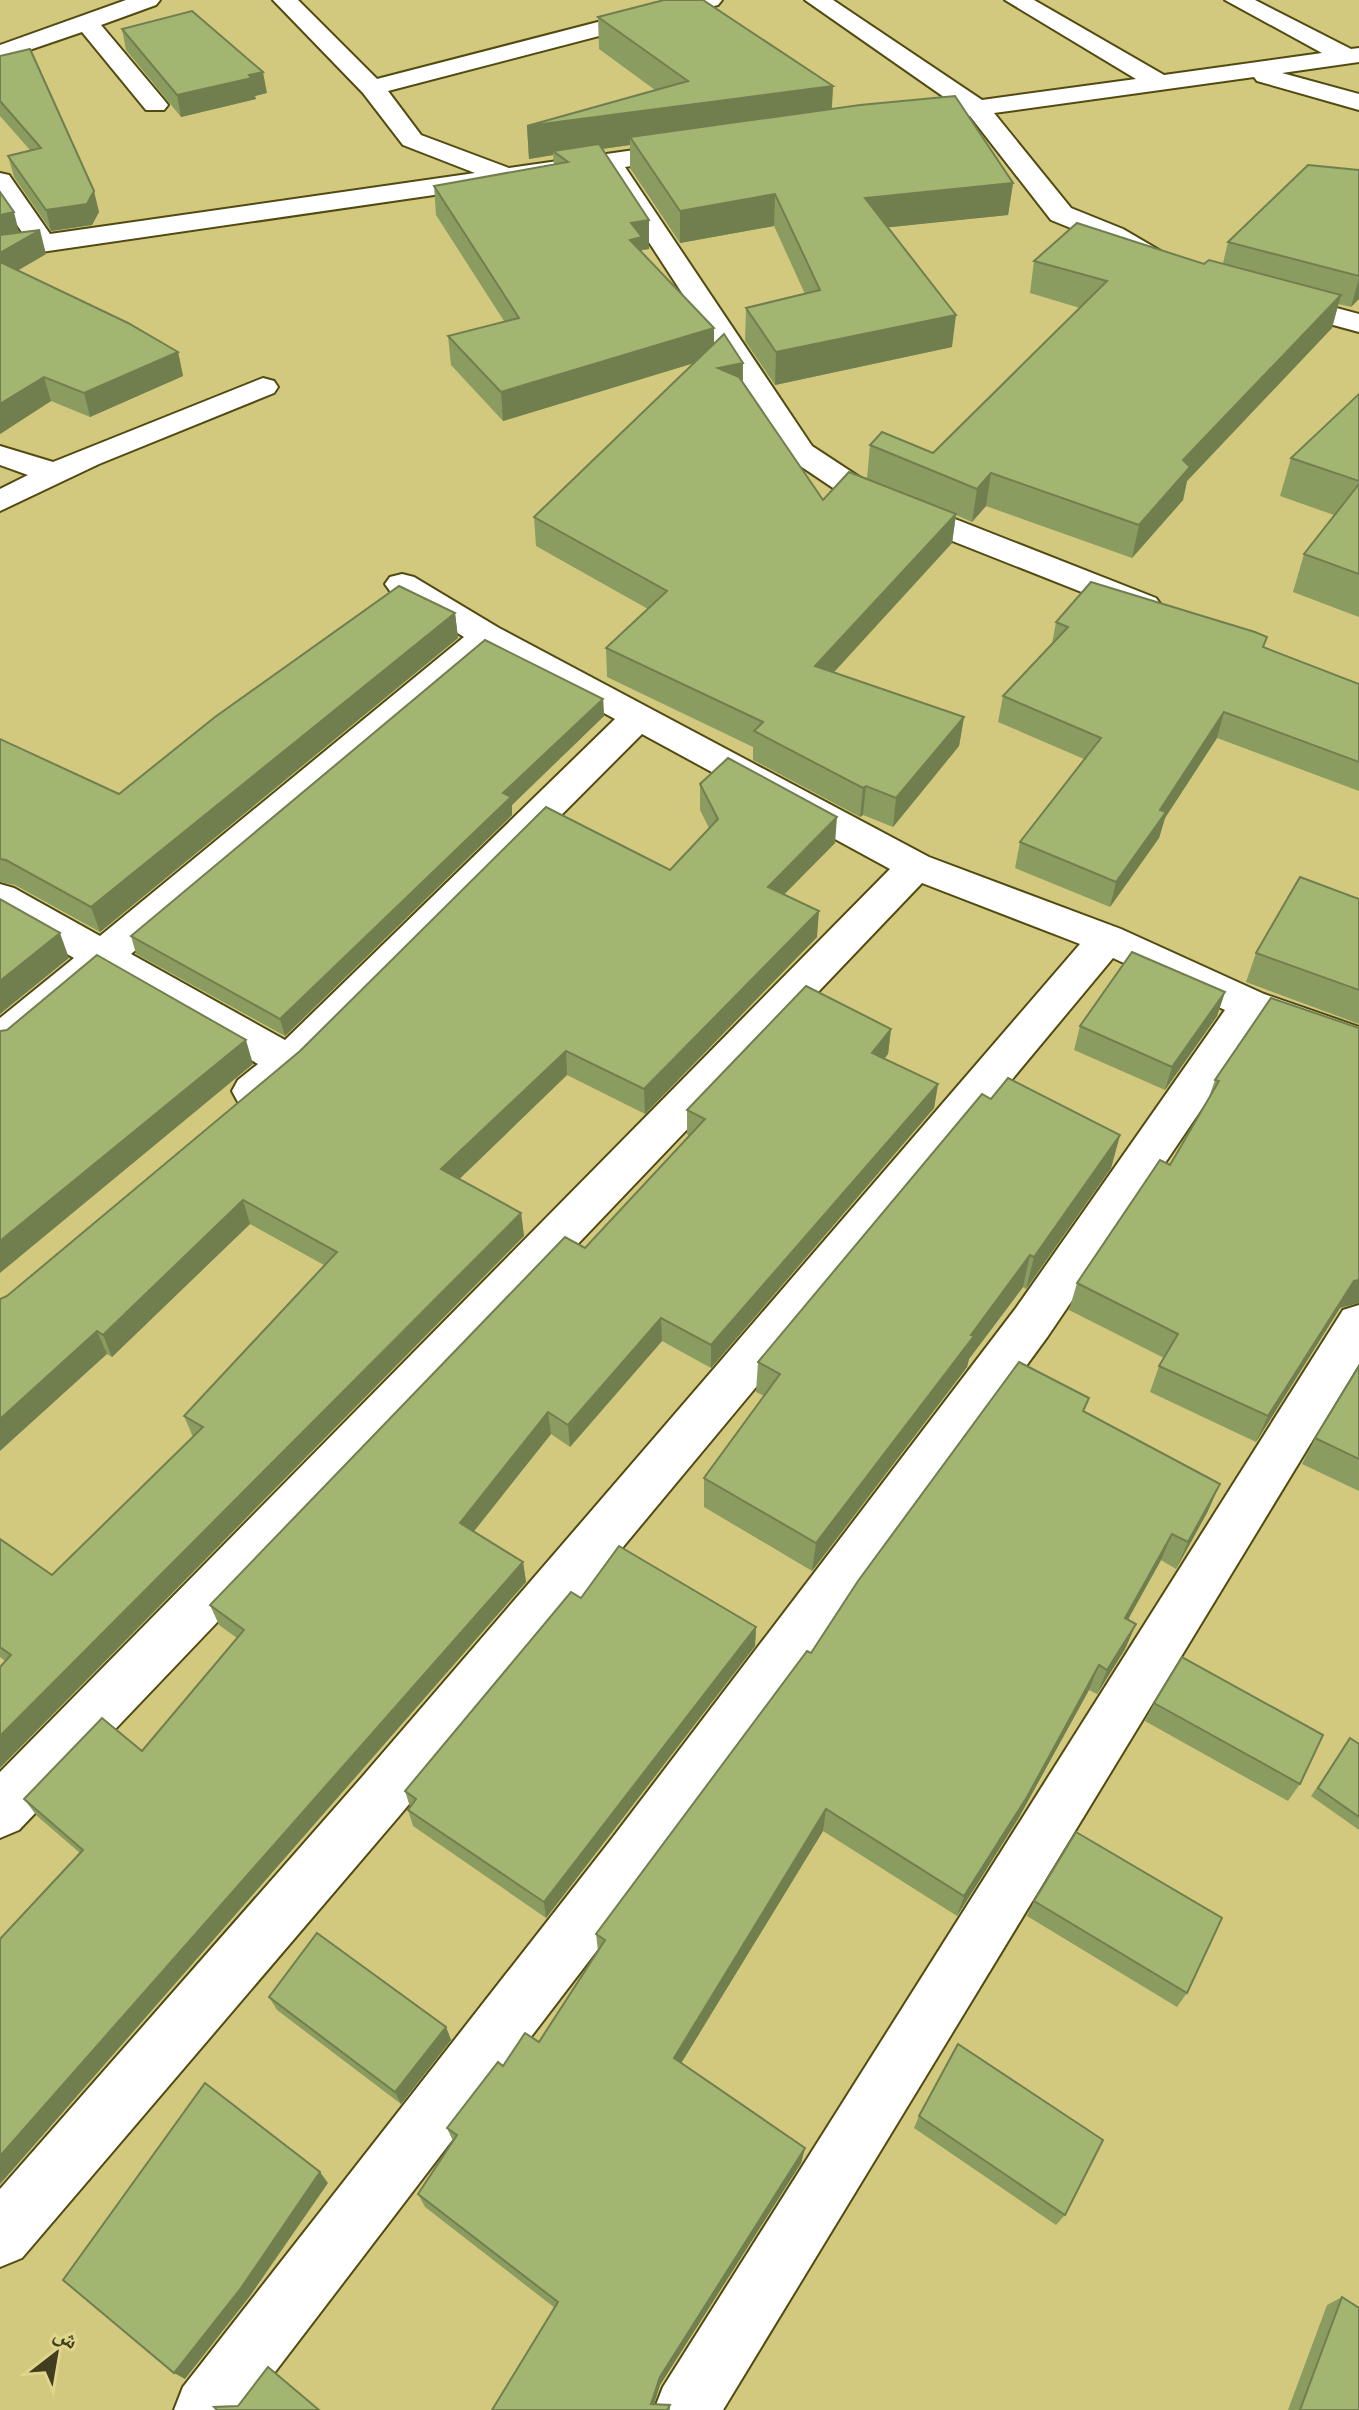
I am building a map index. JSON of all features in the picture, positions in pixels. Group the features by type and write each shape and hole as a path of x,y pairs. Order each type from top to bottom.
{"street":[{"path":"0,53 148,0"},
{"path":"285,0 372,88 412,140 503,175"},
{"path":"372,88 710,0"},
{"path":"817,0 976,107 1061,214 1113,235 1180,274 1195,278"},
{"path":"1017,0 1161,83"},
{"path":"1237,0 1354,56"},
{"path":"86,22 155,105"},
{"path":"884,121 1354,56"},
{"path":"1249,71 1359,102"},
{"path":"0,250 713,146"},
{"path":"609,161 801,452 865,495 1172,615"},
{"path":"0,181 44,245"},
{"path":"1254,295 1359,323"},
{"path":"0,501 88,457 263,387"},
{"path":"0,455 56,474"},
{"path":"402,584 487,636 640,715 916,866 1107,939 1250,1005 1359,1043"},
{"path":"0,1041 487,636"},
{"path":"228,1112 289,1062 640,715"},
{"path":"0,1811 916,866"},
{"path":"0,898 106,955 289,1062"},
{"path":"0,2236 381,1796 1107,939"},
{"path":"206,2410 630,1861 1013,1347 1250,1005"},
{"path":"686,2410 1359,1324"}],"building":[{"path":"664,0 703,0 833,86 527,126 688,81 598,17"},
{"path":"192,11 263,72 249,75 252,78 177,95 122,29"},
{"path":"30,49 94,191 87,204 46,210 8,156 41,148 0,101 0,56"},
{"path":"955,96 1013,183 865,198 956,315 776,352 746,308 820,290 775,194 680,211 630,137 860,105"},
{"path":"599,144 649,220 631,223 642,237 630,240 714,328 501,392 448,336 519,318 434,186 568,162 553,151"},
{"path":"1308,165 1359,170 1359,276 1228,242"},
{"path":"0,192 14,212 0,215"},
{"path":"1077,223 1204,264 1209,260 1341,295 1183,460 1190,467 1139,525 991,473 977,489 870,445 882,432 933,453 1107,281 1034,261"},
{"path":"40,230 0,253 0,235"},
{"path":"0,262 128,323 178,352 84,393 44,377 0,404"},
{"path":"724,334 743,363 718,368 739,377 823,500 849,472 956,514 815,666 964,717 896,798 866,786 863,788 754,731 763,722 606,648 667,591 534,517"},
{"path":"1359,394 1359,481 1291,458"},
{"path":"1359,484 1359,574 1304,554"},
{"path":"1091,582 1255,632 1267,637 1263,647 1359,684 1359,762 1224,712 1160,810 1166,812 1116,882 1020,842 1101,738 1003,696 1068,627 1056,622"},
{"path":"399,586 455,613 91,907 0,859 0,739 119,794 215,717"},
{"path":"485,640 603,699 503,793 511,797 280,1019 131,936"},
{"path":"728,758 837,817 768,887 819,911 644,1089 566,1051 441,1169 521,1213 0,1736 0,1667 11,1655 0,1647 0,1539 52,1575 203,1427 184,1416 337,1252 243,1200 103,1335 97,1331 0,1419 0,1299 300,1051 546,807 670,870 718,819 700,784"},
{"path":"1300,877 1359,899 1359,990 1256,953"},
{"path":"0,899 60,933 0,981"},
{"path":"1132,952 1225,992 1172,1067 1080,1026"},
{"path":"97,955 246,1040 0,1241 0,1031 7,1030"},
{"path":"806,986 891,1029 872,1053 938,1084 711,1345 661,1318 568,1425 548,1412 460,1523 523,1562 0,2156 0,1939 83,1850 24,1799 102,1718 142,1751 244,1630 210,1605 565,1237 585,1248 705,1119 687,1110"},
{"path":"1271,998 1359,1028 1359,1280 1354,1281 1268,1416 1159,1366 1178,1334 1077,1283 1160,1160 1170,1165 1219,1081 1215,1080"},
{"path":"1008,1078 1120,1135 1034,1257 1030,1255 971,1335 974,1336 816,1543 704,1478 780,1374 758,1362 982,1094 991,1099"},
{"path":"1019,1362 1089,1398 1083,1411 1220,1484 1188,1542 1172,1534 1125,1618 1136,1624 1107,1670 1099,1665 1027,1797 964,1896 826,1809 674,2058 805,2148 660,2377 651,2404 670,2405 667,2410 492,2410 558,2302 418,2194 457,2135 447,2128 498,2062 503,2066 525,2033 539,2042 605,1940 596,1934 807,1651 811,1653 858,1581"},
{"path":"1359,1366 1359,1459 1315,1438"},
{"path":"619,1546 756,1627 544,1902 408,1810 416,1799 405,1791 571,1592 581,1598"},
{"path":"1182,1657 1323,1735 1300,1784 1154,1703"},
{"path":"1350,1738 1359,1744 1359,1817 1318,1788"},
{"path":"1076,1832 1222,1918 1187,1993 1034,1901"},
{"path":"317,1933 446,2027 395,2092 269,1997"},
{"path":"958,2044 1103,2140 1065,2215 919,2116"},
{"path":"205,2083 320,2172 241,2288 174,2373 63,2280"},
{"path":"1342,2297 1359,2308 1359,2410 1300,2410"},
{"path":"268,2367 319,2410 217,2410 214,2407 238,2406"}]}
